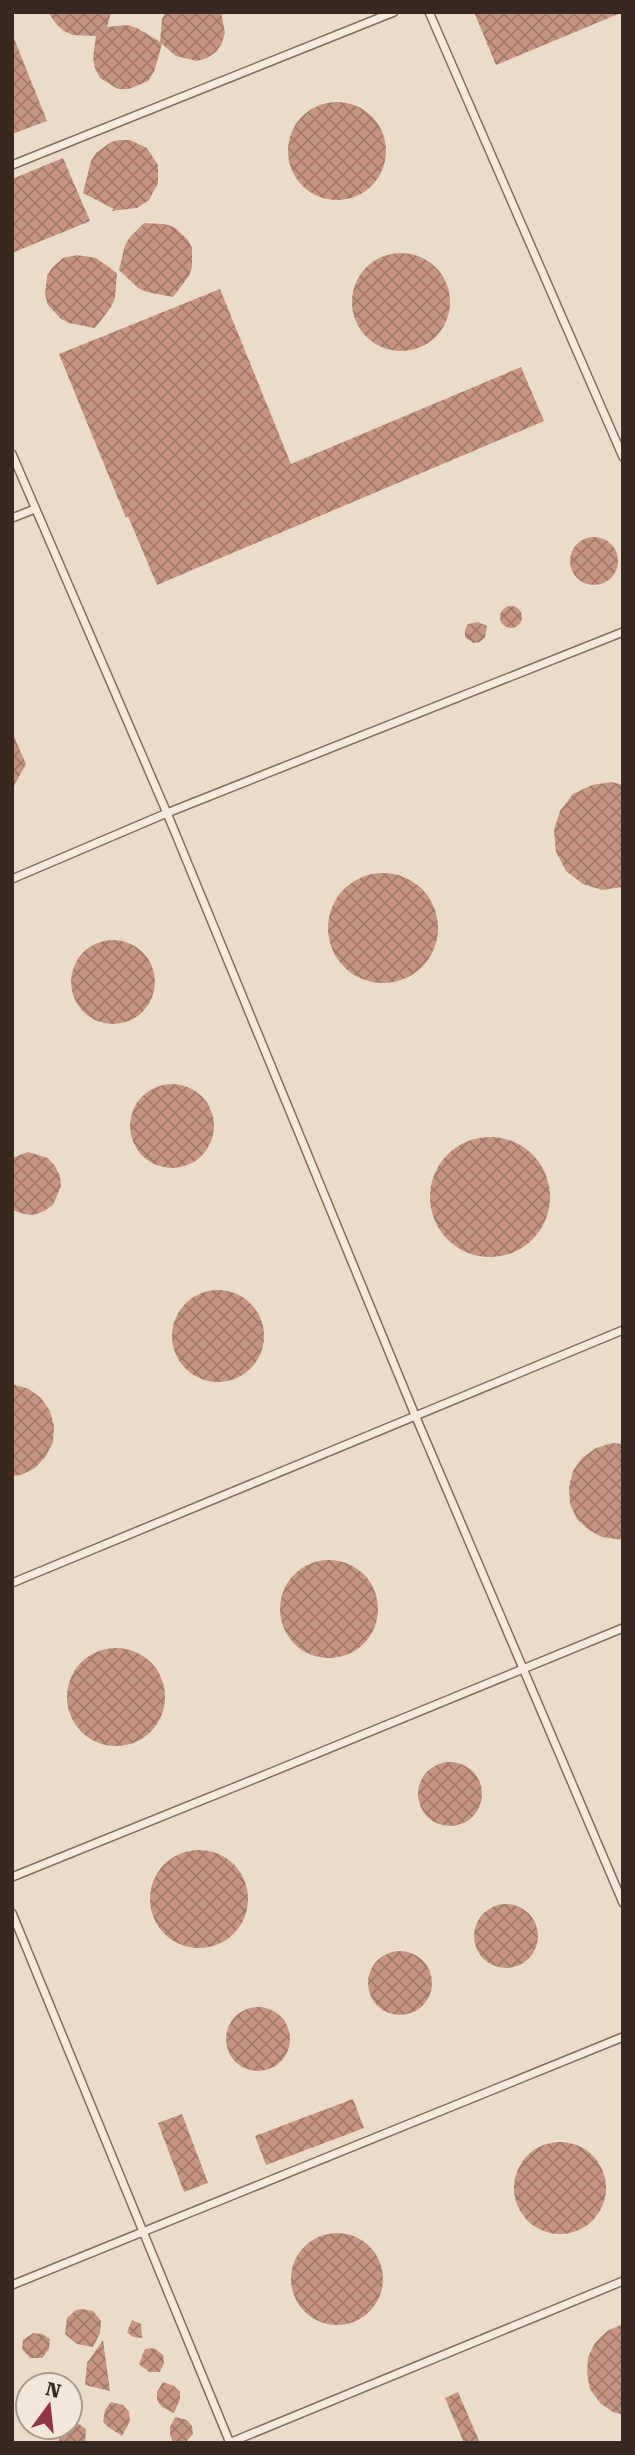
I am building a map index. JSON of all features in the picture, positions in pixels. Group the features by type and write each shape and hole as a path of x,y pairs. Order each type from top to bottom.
{"lane":[{"path":"12,165 394,12"},
{"path":"429,12 623,457"},
{"path":"12,454 167,813 415,1415 623,1903"},
{"path":"12,518 34,509"},
{"path":"12,879 167,813 623,632"},
{"path":"12,1583 623,1331"},
{"path":"12,1877 623,1628"},
{"path":"12,1913 14,1925 229,2443 623,2281"},
{"path":"12,2286 623,2037"}],"building":[{"path":"48,12 111,12 107,27 127,25 160,42 162,19 166,12 221,12 225,33 216,52 197,61 176,56 162,44 154,72 148,81 129,89 118,89 100,78 95,68 93,58 96,36 73,35 64,31"},
{"path":"474,12 623,12 496,65"},
{"path":"12,37 47,121 12,134"},
{"path":"337,102 364,110 378,124 386,151 378,178 364,192 337,200 310,192 296,178 288,151 296,124 310,110"},
{"path":"130,140 147,148 158,165 158,183 149,200 137,208 111,211 114,209 83,193 91,161 96,153 111,142"},
{"path":"63,158 90,221 12,253 12,179"},
{"path":"144,223 174,227 188,240 192,248 189,276 173,297 138,288 119,270 125,245"},
{"path":"401,253 428,261 442,275 450,302 442,329 428,343 401,351 374,343 360,329 352,302 360,275 374,261"},
{"path":"77,255 96,258 117,273 115,298 95,328 61,319 48,305 45,295 47,276 52,268 63,258"},
{"path":"220,289 291,464 521,367 544,421 157,585 128,516 126,518 59,354"},
{"path":"594,537 611,544 618,561 611,578 594,585 577,578 570,561 577,544"},
{"path":"511,606 519,609 522,617 519,625 511,628 503,625 500,617 503,609"},
{"path":"478,622 487,626 485,637 480,642 473,643 465,637 465,630 468,624"},
{"path":"12,732 26,764 12,789"},
{"path":"612,782 623,785 623,887 602,890 583,884 566,871 556,852 554,830 560,811 573,794 592,785"},
{"path":"383,873 404,877 422,889 434,907 438,928 434,949 422,967 404,979 383,983 362,979 344,967 332,949 328,928 332,907 344,889 362,877"},
{"path":"113,940 136,947 148,959 155,982 148,1005 136,1017 113,1024 90,1017 78,1005 71,982 78,959 90,947"},
{"path":"172,1084 195,1091 207,1103 214,1126 207,1149 195,1161 172,1168 149,1161 137,1149 130,1126 137,1103 149,1091"},
{"path":"490,1137 513,1141 533,1154 546,1174 550,1197 546,1220 533,1240 513,1253 490,1257 467,1253 447,1240 434,1220 430,1197 434,1174 447,1154 467,1141"},
{"path":"28,1152 48,1158 60,1176 61,1186 53,1205 34,1215 12,1210 12,1158"},
{"path":"218,1290 244,1298 256,1310 264,1336 256,1362 244,1374 218,1382 192,1374 180,1362 172,1336 180,1310 192,1298"},
{"path":"12,1384 29,1389 41,1398 50,1411 54,1426 53,1442 46,1456 35,1468 12,1476"},
{"path":"612,1443 623,1444 623,1540 602,1537 589,1530 577,1519 570,1504 569,1487 573,1471 582,1458 596,1448"},
{"path":"329,1560 348,1564 364,1574 374,1590 378,1609 374,1628 364,1644 348,1654 329,1658 310,1654 294,1644 284,1628 280,1609 284,1590 294,1574 310,1564"},
{"path":"116,1648 135,1652 151,1662 161,1678 165,1697 161,1716 151,1732 135,1742 116,1746 97,1742 81,1732 71,1716 67,1697 71,1678 81,1662 97,1652"},
{"path":"450,1762 468,1768 476,1776 482,1794 476,1812 468,1820 450,1826 432,1820 424,1812 418,1794 424,1776 432,1768"},
{"path":"199,1850 218,1854 234,1864 244,1880 248,1899 244,1918 234,1934 218,1944 199,1948 180,1944 164,1934 154,1918 150,1899 154,1880 164,1864 180,1854"},
{"path":"506,1904 524,1910 532,1918 538,1936 532,1954 524,1962 506,1968 488,1962 480,1954 474,1936 480,1918 488,1910"},
{"path":"400,1951 418,1957 426,1965 432,1983 426,2001 418,2009 400,2015 382,2009 374,2001 368,1983 374,1965 382,1957"},
{"path":"258,2007 276,2013 284,2021 290,2039 284,2057 276,2065 258,2071 240,2065 232,2057 226,2039 232,2021 240,2013"},
{"path":"353,2099 364,2128 266,2165 255,2136"},
{"path":"182,2114 208,2183 184,2192 158,2123"},
{"path":"560,2142 578,2145 593,2155 603,2170 606,2188 603,2206 593,2221 578,2231 560,2234 542,2231 527,2221 517,2206 514,2188 517,2170 527,2155 542,2145"},
{"path":"337,2233 355,2236 370,2246 380,2261 383,2279 380,2297 370,2312 355,2322 337,2325 319,2322 304,2312 294,2297 291,2279 294,2261 304,2246 319,2236"},
{"path":"76,2310 93,2311 101,2321 100,2333 93,2347 77,2344 65,2334 67,2318"},
{"path":"132,2320 141,2324 142,2338 133,2337 127,2332"},
{"path":"623,2324 623,2415 600,2403 590,2389 587,2373 588,2357 595,2343 607,2331"},
{"path":"33,2333 50,2339 49,2349 42,2358 30,2358 22,2349 23,2340"},
{"path":"103,2340 110,2391 85,2385 87,2363"},
{"path":"154,2348 163,2355 164,2363 160,2372 149,2372 139,2364 145,2349"},
{"path":"163,2382 174,2386 180,2392 174,2413 162,2407 157,2400 157,2392"},
{"path":"458,2392 480,2443 464,2443 445,2398"},
{"path":"111,2402 123,2405 129,2412 130,2421 122,2436 103,2422 105,2410"},
{"path":"175,2417 187,2420 192,2426 193,2434 186,2442 174,2443 170,2435 170,2427"},
{"path":"84,2428 86,2429 85,2443 59,2443 84,2441"}]}
